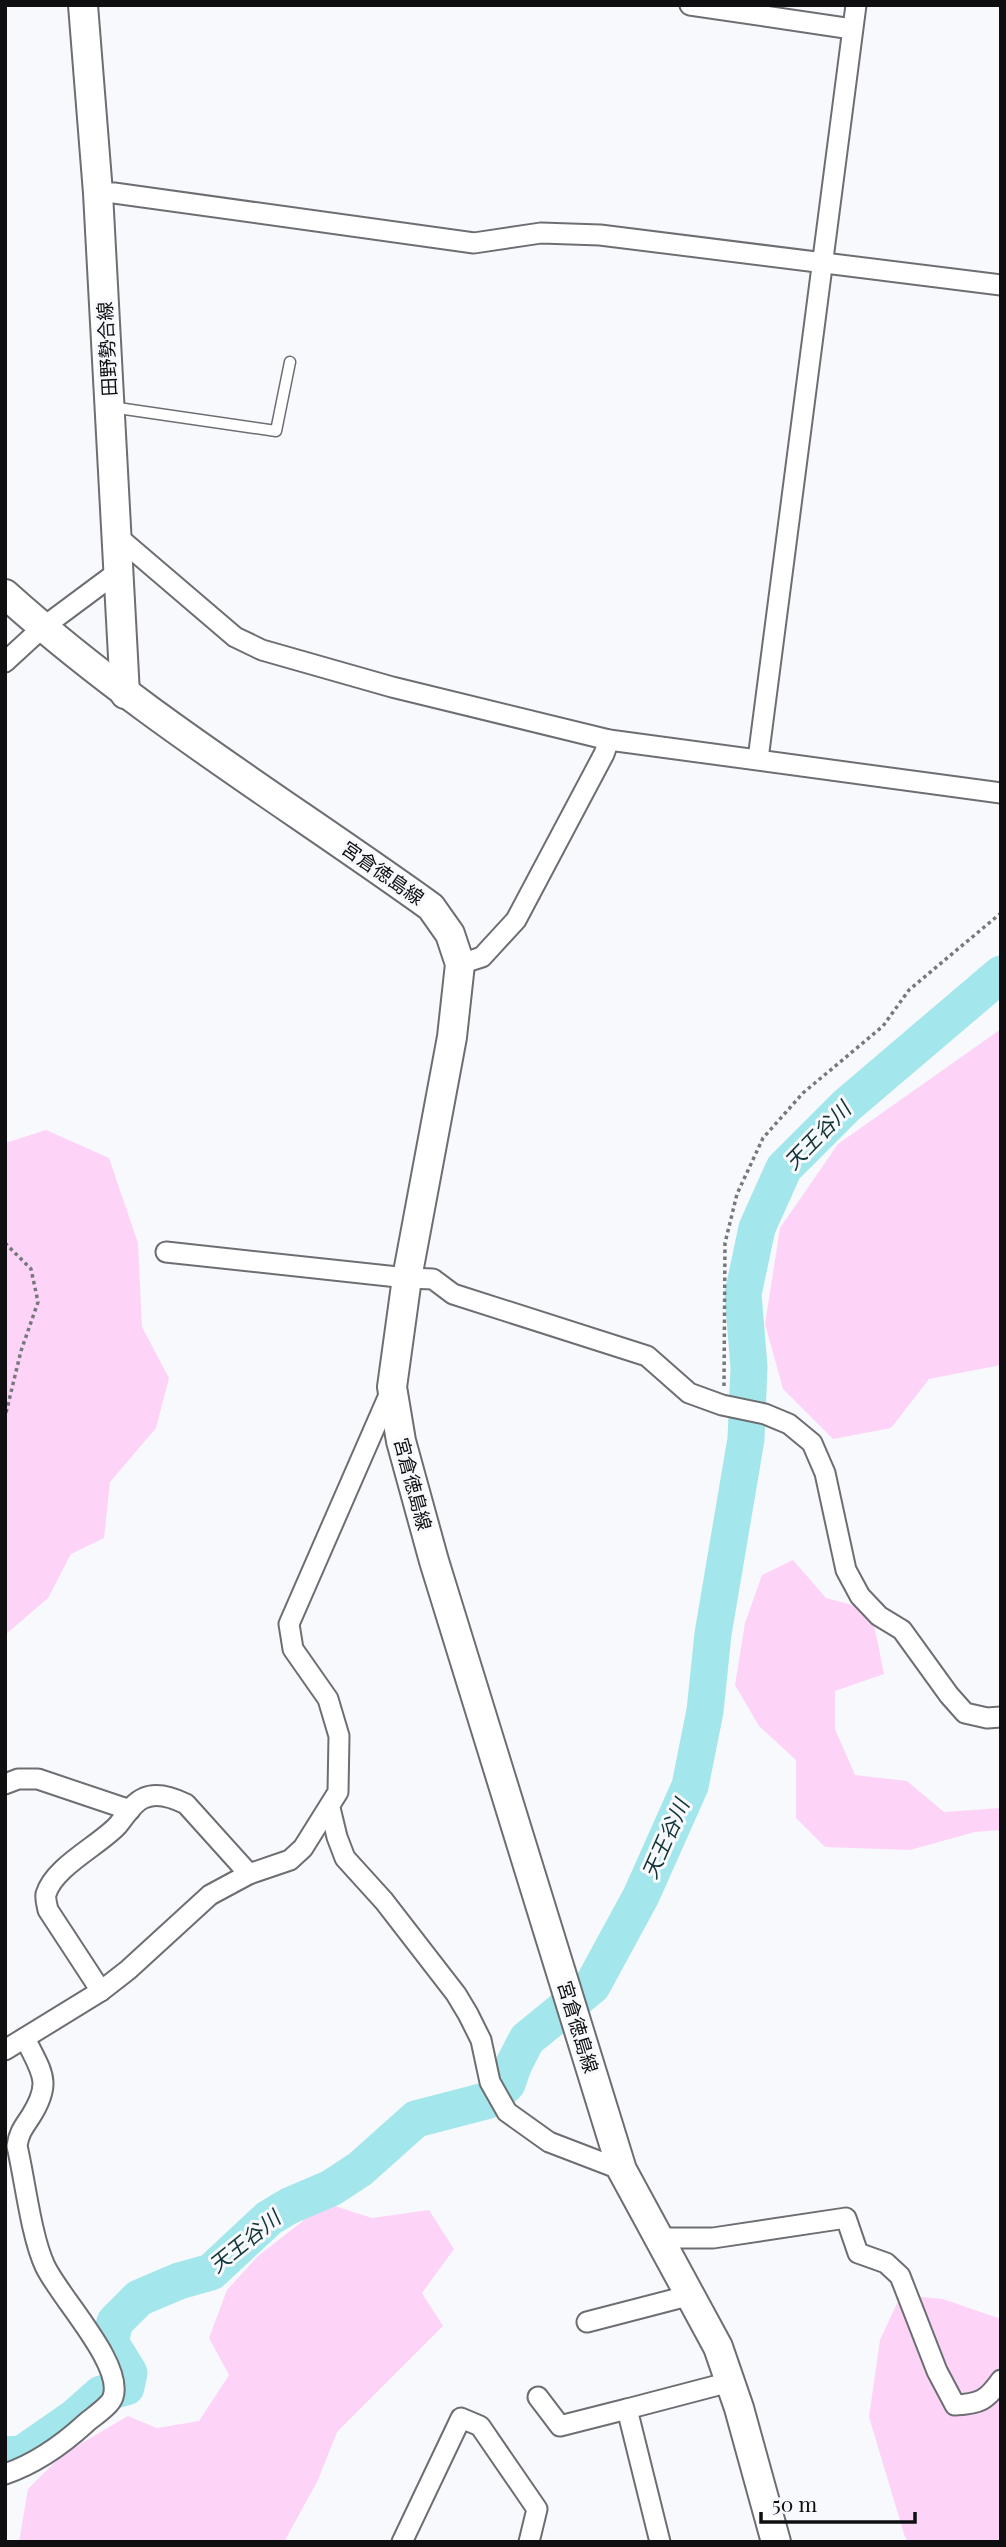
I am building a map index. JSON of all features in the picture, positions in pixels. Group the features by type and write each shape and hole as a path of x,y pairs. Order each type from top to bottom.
{"main road":[{"name":"田野勢合線","path":"83,5 98,193 125,694"},
{"name":"宮倉徳島線","path":"5,594 42,628 125,694 431,906 450,934 460,964 452,1037 407,1278 392,1387 401,1441 433,1561 622,2170 718,2347 776,2542"}],"street":[{"path":"690,5 852,29"},
{"path":"758,759 856,5"},
{"path":"98,193 114,193 474,243 541,233 600,234 1001,285"},
{"path":"118,537 235,637 262,650 391,687 609,740 1001,793"},
{"path":"5,662 42,628 120,570"},
{"path":"460,964 482,957 516,920 609,740"},
{"path":"166,1252 433,1279 453,1294 647,1356 690,1393 727,1407 759,1413 789,1424 812,1443 825,1473 846,1570 860,1596 879,1616 902,1630 965,1713 987,1718 1001,1717"},
{"path":"5,2050 101,1992 210,1895 249,1874 290,1860 303,1848 330,1808 338,1792 339,1736 335,1716 328,1699 293,1648 289,1624 392,1387"},
{"path":"5,1784 18,1779 38,1779 130,1810"},
{"path":"101,1992 48,1910 46,1896 60,1873 116,1827 145,1797 173,1798 186,1804 249,1874"},
{"path":"330,1808 345,1858 384,1901 456,1994 468,2014 481,2040 494,2090 507,2112 549,2142 622,2170"},
{"path":"5,2474 25,2468 76,2432 113,2399 115,2380 107,2360 46,2267 39,2249 17,2146 20,2131 44,2091 44,2079 25,2038"},
{"path":"660,2238 713,2238 846,2218 858,2253 886,2263 900,2276 937,2371 955,2405 975,2404 991,2394 1001,2380"},
{"path":"587,2322 691,2295"},
{"path":"538,2397 560,2426 730,2382"},
{"path":"627,2409 660,2542"},
{"path":"402,2542 461,2418 480,2426 537,2509 529,2542"}],"lane":[{"path":"110,407 276,431 290,362"}],"path":[{"path":"727,1407 726,1243 737,1194 763,1138 803,1093 883,1026 909,990 1001,913"},
{"path":"5,1243 31,1269 38,1302 21,1351 5,1417"}],"shaded area":[{"path":"1001,1029 1001,1365 929,1379 891,1428 833,1439 783,1389 765,1324 780,1228 838,1144"},
{"path":"46,1130 109,1158 138,1243 142,1327 169,1378 156,1428 110,1482 104,1538 71,1554 48,1598 5,1635 5,1143"},
{"path":"793,1560 826,1598 871,1610 884,1674 835,1691 835,1729 855,1775 907,1781 944,1812 1001,1808 1001,1830 975,1832 910,1850 825,1847 796,1818 796,1760 759,1726 735,1685 745,1623 762,1575"},
{"path":"326,2203 372,2218 429,2210 454,2249 422,2293 443,2326 337,2432 318,2480 284,2542 19,2542 28,2489 63,2454 128,2416 157,2428 199,2421 229,2375 209,2338 227,2290 258,2256"},
{"path":"901,2295 943,2299 1001,2319 1001,2542 909,2542 905,2537 869,2417 880,2340"}],"waterway":[{"name":"天王谷川","path":"5,2455 22,2454 74,2418 101,2394 126,2387 129,2373 110,2342 115,2322 139,2298 179,2281 211,2272 269,2218 331,2188 360,2169 416,2119 489,2100 507,2084 527,2039 592,1986 641,1896 690,1786 705,1711 713,1634 746,1439 749,1367 743,1294 757,1228 784,1168 846,1106 1001,974"}]}
